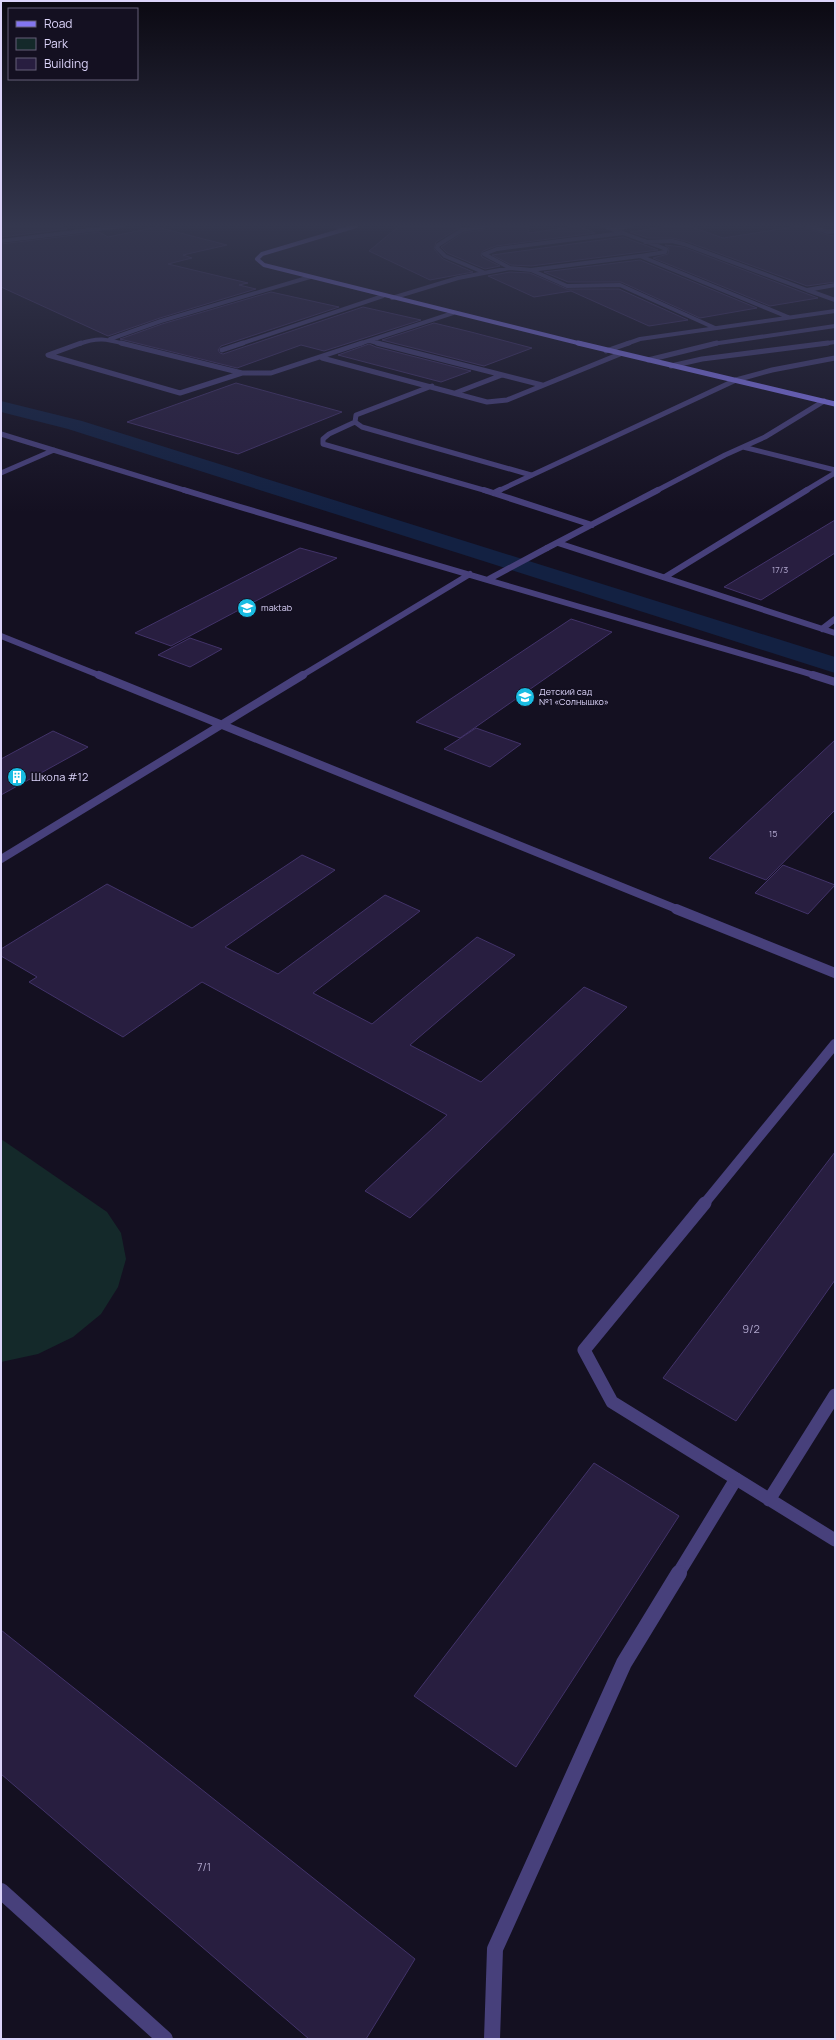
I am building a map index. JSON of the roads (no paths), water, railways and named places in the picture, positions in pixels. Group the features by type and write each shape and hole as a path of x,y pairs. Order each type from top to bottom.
{"street":[{"path":"111,340 109,338 161,321"},
{"path":"222,350 308,321"},
{"path":"242,373 180,393 48,355 92,339 111,340 242,373 271,373 322,358 429,321"},
{"path":"487,321 835,404"},
{"path":"700,321 715,328"},
{"path":"606,350 640,339 760,321"},
{"path":"648,360 675,351 710,344 835,326"},
{"path":"370,341 542,385"},
{"path":"671,366 702,359 835,342"},
{"path":"322,358 432,386 487,402 507,400 620,354"},
{"path":"494,493 736,380 772,370 835,358"},
{"path":"455,393 502,375"},
{"path":"355,422 356,415 432,386"},
{"path":"489,579 558,542 766,437 824,401"},
{"path":"355,422 362,427 531,475"},
{"path":"355,422 329,434 323,440 323,444 494,493 592,525"},
{"path":"1,434 324,533 489,579 835,682"},
{"path":"743,448 835,470"},
{"path":"1,472 54,450"},
{"path":"665,577 835,473"},
{"path":"558,542 835,633"},
{"path":"1,858 470,574"},
{"path":"822,629 835,619"},
{"path":"1,636 835,973"},
{"path":"835,1044 584,1350 612,1402 835,1540"},
{"path":"769,1500 835,1395"},
{"path":"492,2039 494,1949 624,1663 736,1479"},
{"path":"1,1891 165,2039"}],"waterway":[{"path":"1,406 75,425 835,665"}],"place":[{"name":"maktab","path":"247,608"},
{"name":"Детский сад №1 «Солнышко»","path":"525,697"},
{"name":"Школа #12","path":"17,777"}]}
